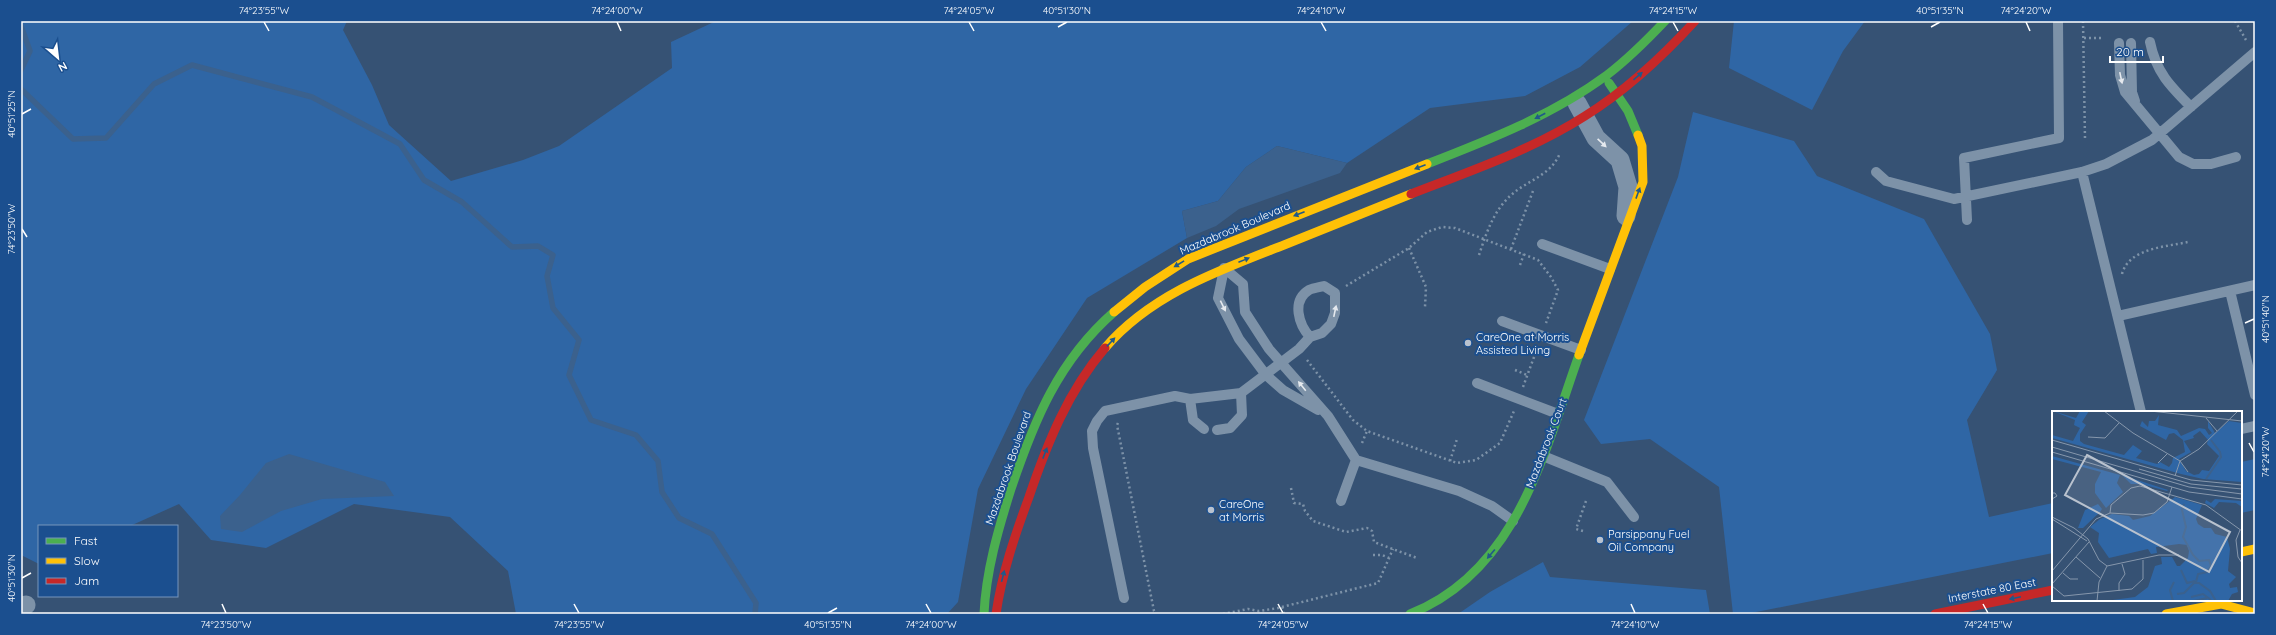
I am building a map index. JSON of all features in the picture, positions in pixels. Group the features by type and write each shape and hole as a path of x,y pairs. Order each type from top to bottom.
{"main road":[{"name":"Mazdabrook Boulevard","path":"996,614 998,594 1011,543 1052,432 1078,384 1110,343 1151,307 1220,258 1500,135 1575,98 1606,78 1666,21"},
{"name":"Mazdabrook Boulevard","path":"984,614 985,585 1006,505 1027,445 1046,398 1069,360 1101,322 1145,285 1188,259 1220,258 1504,157 1585,116 1618,94 1678,41 1695,21"},
{"name":"Mazdabrook Court","path":"1410,614 1435,602 1462,584 1482,565 1498,546 1534,480 1543,456 1643,182 1642,146 1628,111 1606,78"},
{"path":"2242,552 2255,549"},
{"name":"Interstate 80 East","path":"1935,614 2052,590"},
{"path":"2166,614 2221,604 2255,613"}],"street":[{"name":"Mazdabrook Court","path":"1575,98 1596,138 1620,160 1628,187 1625,229"}],"lane":[{"path":"1966,220 1964,197 1964,158 2059,138 2058,21"},
{"path":"2150,42 2154,59 2165,81 2191,107"},
{"path":"2120,43 2120,75 2125,92 2179,157 2193,164 2211,164 2236,157"},
{"path":"2131,43 2132,92 2138,109"},
{"path":"1876,172 1886,180 1954,199 2082,172 2106,164 2152,140 2255,52"},
{"path":"2082,172 2141,411"},
{"path":"1542,244 1610,269"},
{"path":"1220,258 1243,284 1245,312 1270,349 1328,416 1356,460 1459,491 1492,506 1513,521"},
{"path":"1220,258 1218,298 1239,339 1266,375 1283,390 1328,416"},
{"path":"2118,316 2255,285"},
{"path":"1124,598 1094,448 1092,431 1097,421 1105,411 1175,396 1190,400 1241,393 1299,349 1310,336 1322,333 1331,324 1336,313 1335,293 1324,286 1309,290 1300,302 1298,315 1302,328 1310,336"},
{"path":"2230,291 2255,395"},
{"path":"1502,320 1581,350"},
{"path":"1477,383 1558,414"},
{"path":"1217,430 1230,428 1242,415 1241,393"},
{"path":"1190,400 1193,420 1204,429"},
{"path":"2242,429 2255,426"},
{"path":"1543,456 1607,482 1634,517"},
{"path":"1341,501 1356,460"}],"path":[{"path":"2083,21 2085,139"},
{"path":"2235,21 2246,40"},
{"path":"2084,38 2102,38"},
{"path":"1478,255 1494,217 1506,201 1520,188 1550,169 1562,148"},
{"path":"1511,249 1533,191"},
{"path":"1307,360 1353,420 1367,431 1450,460 1462,463 1476,460 1500,443 1558,290 1542,262 1455,228 1442,227 1427,232 1409,248 1344,287 1348,292"},
{"path":"2122,277 2126,265 2136,255 2188,242"},
{"path":"1409,248 1426,287 1425,307"},
{"path":"1520,265 1524,254"},
{"path":"1515,370 1527,375"},
{"path":"1121,419 1117,425 1154,612 1156,614"},
{"path":"1362,444 1367,431"},
{"path":"1450,460 1457,439"},
{"path":"1291,488 1294,503 1303,504 1313,520 1346,532 1367,528 1372,531 1374,542 1417,558"},
{"path":"1583,531 1576,529 1586,501"},
{"path":"1223,614 1248,609 1259,611 1282,607 1378,583 1393,549"},
{"path":"1373,555 1382,555 1389,558"},
{"path":"1282,607 1284,614"}],"shaded area":[{"path":"21,21 347,21 343,30 372,85 389,125 451,181 523,160 559,146 672,68 671,42 716,21 1633,21 1580,67 1525,96 1430,108 1347,163 1277,146 1246,167 1218,201 1182,211 1187,238 1087,298 1026,389 978,489 958,602 947,614 516,614 508,571 450,517 354,504 266,548 211,540 179,504 132,525 38,525 38,564 21,555"},
{"path":"1734,21 1865,21 1843,51 1812,110 1729,68"},
{"path":"1693,112 1794,141 1817,176 1924,219 1990,334 1997,370 1967,420 1989,517 2052,503 2052,553 1746,614 1733,614 1719,487 1650,439 1601,444 1584,420 1678,177"},
{"path":"1277,146 1347,163 1340,173 1239,209 1216,226 1187,238 1182,211 1218,201 1246,167"},
{"path":"289,454 385,482 394,496 322,499 281,511 242,532 221,529 220,516 240,495 266,463"},
{"path":"2255,459 2255,510 2242,513 2242,462"},
{"path":"1543,562 1550,577 1706,590 1710,614 1458,614 1490,592"}],"waterway":[{"path":"21,26 30,51 21,70"},
{"path":"21,89 73,139 106,138 154,84 192,65 312,97 400,144 424,180 462,202 512,247 538,246 553,255 547,276 553,308 579,340 569,375 591,420 636,435 658,461 662,492 679,518 712,534 756,603 755,614"}],"traffic: fast":[{"path":"1427,164 1520,126 1565,102 1615,69 1665,21"},
{"path":"1609,83 1628,111 1638,135"},
{"path":"984,614 987,582 997,535 1011,489 1039,416 1050,393 1078,351 1094,331 1114,312"},
{"path":"1410,614 1447,595 1477,570 1501,539 1522,506 1538,469 1553,431 1579,355"}],"traffic: slow":[{"path":"1579,355 1643,182 1642,146 1638,135"},
{"path":"1114,312 1145,287 1188,259 1427,164"},
{"path":"1105,348 1123,329 1143,313 1165,298 1211,274 1411,194"},
{"path":"2242,552 2255,549"},
{"path":"2166,614 2221,604 2255,613"}],"traffic: jam":[{"path":"1411,194 1522,150 1585,116 1630,84 1670,47 1695,21"},
{"path":"996,614 1005,569 1043,457 1069,400 1080,382 1105,348"},
{"path":"1935,614 2052,590"}],"place":[{"name":"CareOne at Morris Assisted Living","path":"1468,343"},
{"name":"CareOne at Morris","path":"1211,510"},
{"name":"Parsippany Fuel Oil Company","path":"1600,540"}]}
